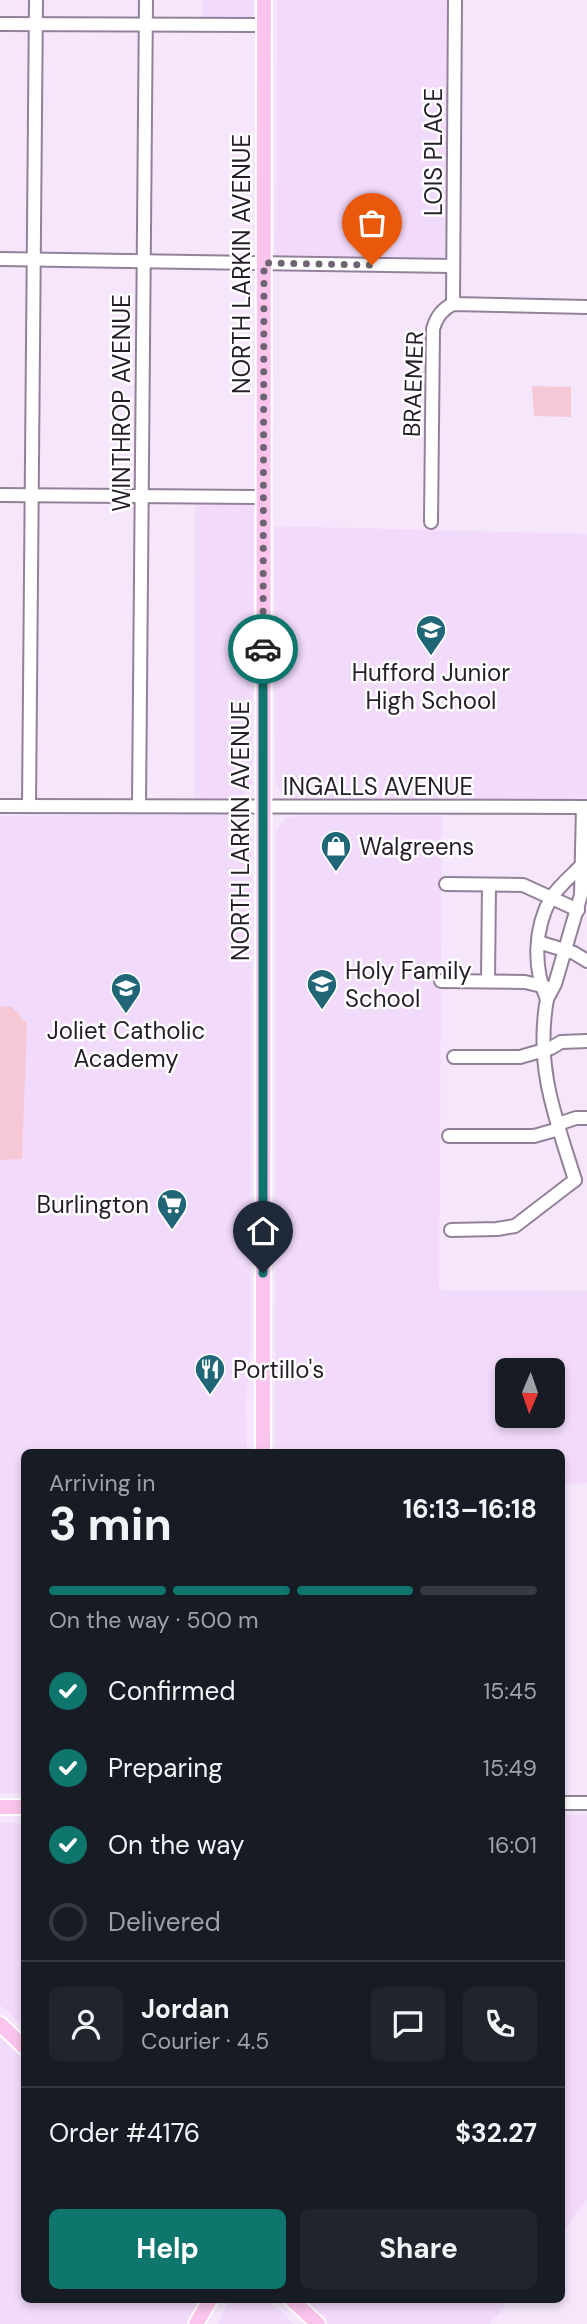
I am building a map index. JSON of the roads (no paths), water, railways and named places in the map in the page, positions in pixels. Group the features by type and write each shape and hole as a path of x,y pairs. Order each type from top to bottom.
{"main road":[{"name":"NORTH LARKIN AVENUE","path":"263,1449 264,0"},
{"path":"0,1807 21,1807"},
{"path":"0,2024 21,2044"},
{"path":"196,2324 208,2303"},
{"path":"295,2303 318,2324"}],"street":[{"path":"29,806 36,0"},
{"name":"WINTHROP AVENUE","path":"139,806 146,0"},
{"name":"LOIS PLACE","path":"453,304 456,0"},
{"path":"0,24 264,25"},
{"path":"0,259 453,266"},
{"name":"BRAEMER","path":"431,522 435,321 445,308 453,304 587,307"},
{"path":"0,495 264,497"},
{"name":"INGALLS AVENUE","path":"0,806 585,807"},
{"path":"451,1230 515,1226 581,1183 549,1098 543,1050 547,991 578,910 585,807"},
{"path":"547,991 537,956 541,925 552,897 581,874"},
{"path":"446,884 523,886 578,910"},
{"path":"488,981 489,885"},
{"path":"538,942 587,961"},
{"path":"441,981 524,982 547,991"},
{"path":"453,1057 520,1057 551,1048 561,1042 587,1041"},
{"path":"449,1136 534,1136 576,1118 587,1118"},
{"path":"565,1803 587,1802"}],"place":[{"name":"Hufford Junior High School","path":"431,657"},
{"name":"Walgreens","path":"336,873"},
{"name":"Holy Family School","path":"322,1011"},
{"name":"Joliet Catholic Academy","path":"126,1015"},
{"name":"Burlington","path":"172,1231"},
{"name":"Portillo's","path":"210,1396"}]}
